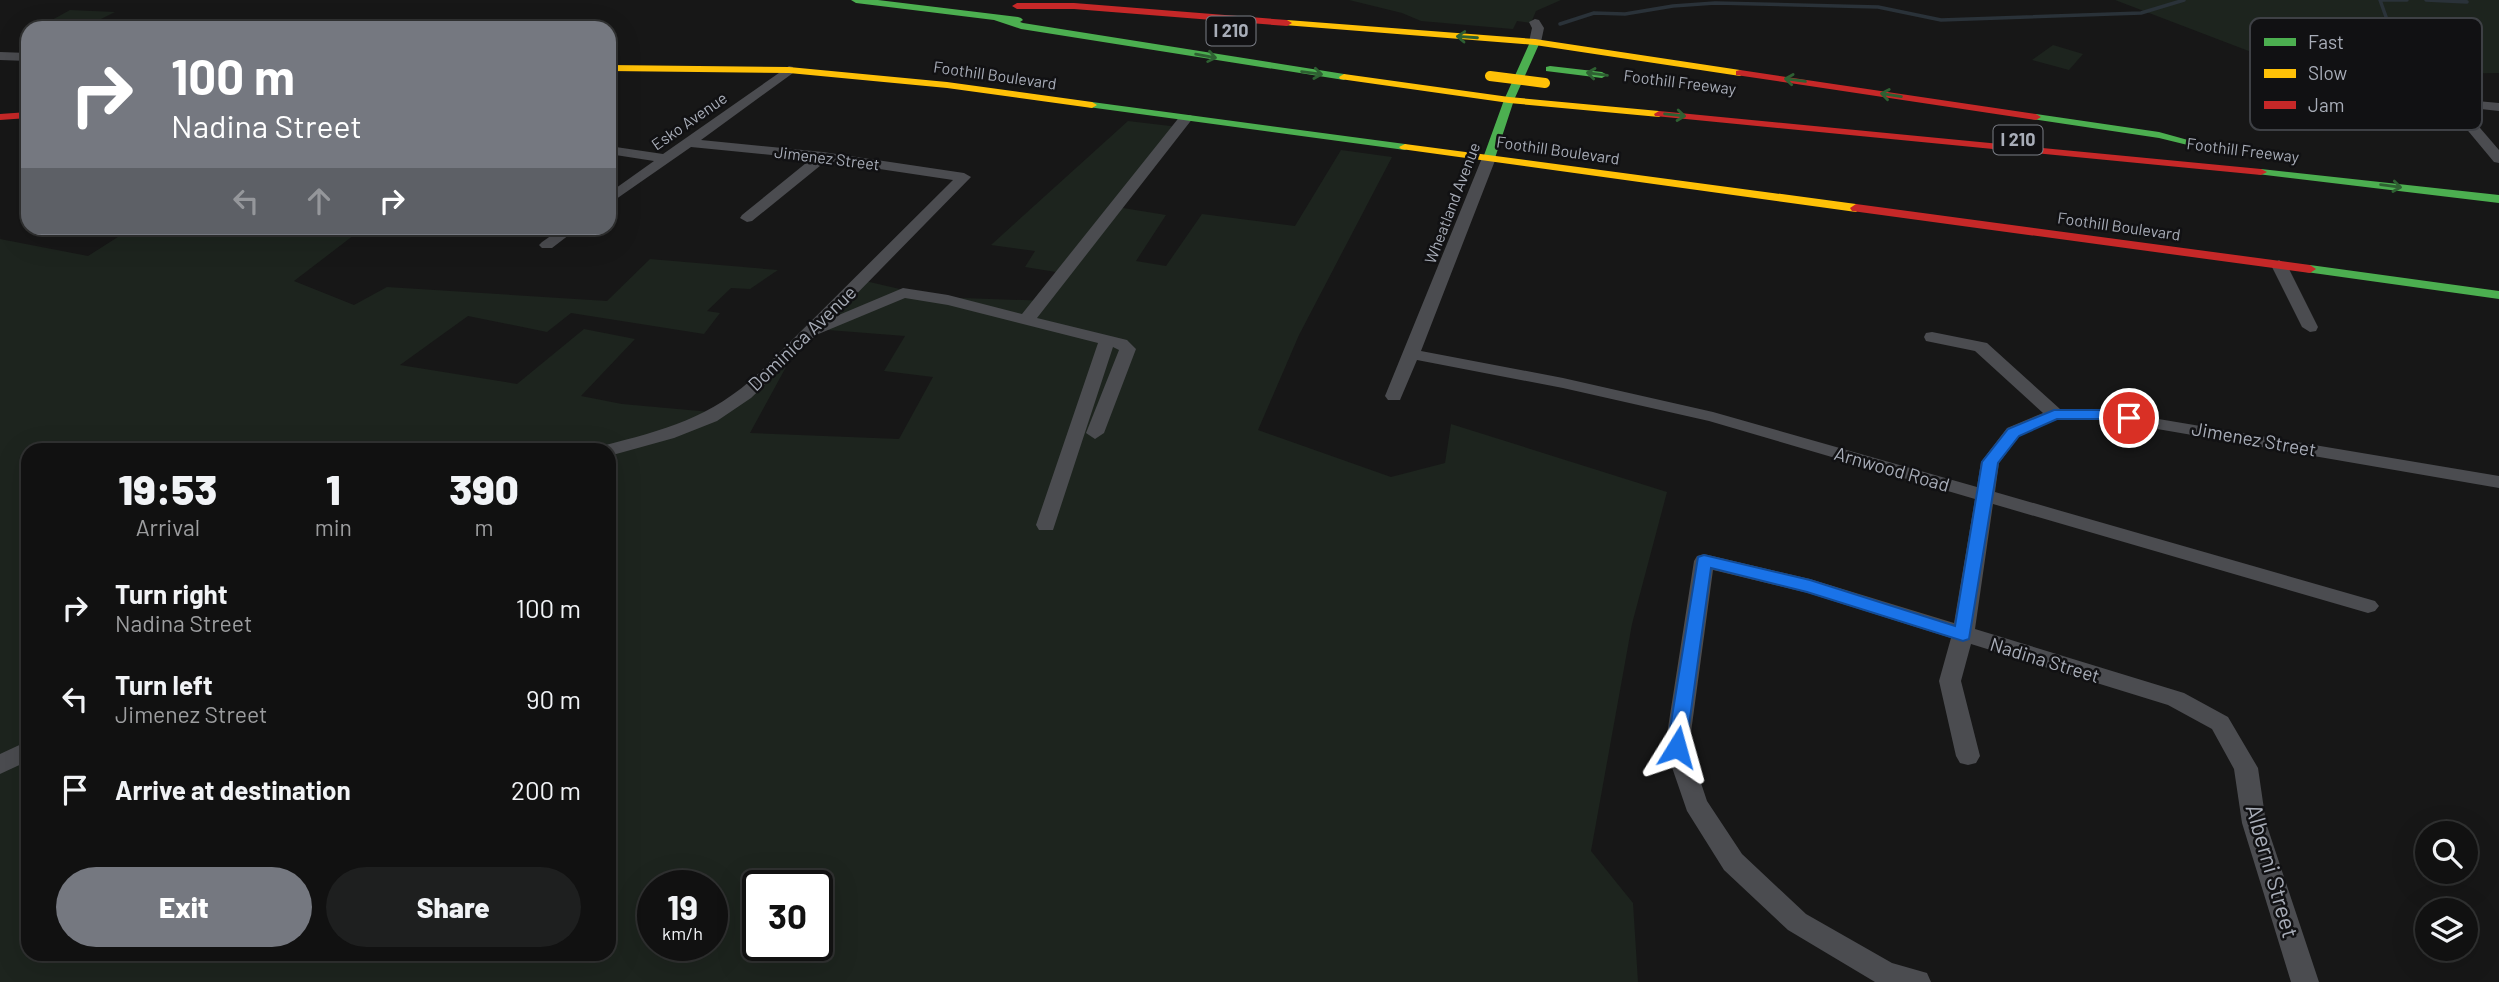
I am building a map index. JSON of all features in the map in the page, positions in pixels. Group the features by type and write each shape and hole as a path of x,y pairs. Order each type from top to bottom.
{"main road":[{"name":"I 210","path":"856,0 1298,53"},
{"name":"I 210","path":"967,0 1318,42"},
{"path":"1017,6 1074,6 1535,41"},
{"path":"995,17 1021,26 1244,63 1509,100 2351,181"},
{"name":"Wheatland Avenue","path":"1489,158 1509,100 1535,41"},
{"name":"Foothill Freeway","path":"1535,41 2159,135 2207,145 1785,96"},
{"name":"Foothill Boulevard","path":"616,68 789,70 947,85 2499,295"},
{"name":"Foothill Freeway","path":"1486,69 1616,84"},
{"name":"Foothill Freeway","path":"1681,100 2495,199"},
{"path":"0,117 21,116"}],"street":[{"name":"Wheatland Avenue","path":"1535,22 1538,28 1535,41"},
{"path":"0,56 21,57"},
{"name":"Esko Avenue","path":"616,195 789,70"},
{"path":"1027,319 1186,118"},
{"path":"2474,130 2499,159"},
{"name":"Jimenez Street","path":"689,143 823,156 964,177"},
{"path":"616,151 666,159"},
{"path":"747,218 823,156"},
{"name":"Wheatland Avenue","path":"1394,396 1489,158"},
{"name":"Dominica Avenue","path":"616,448 704,421 725,409 806,335 964,177"},
{"path":"547,245 561,235"},
{"path":"2278,265 2310,327"},
{"path":"806,335 902,293 947,300 1121,344 1128,349 1096,432"},
{"path":"1932,337 1982,346 2054,414"},
{"path":"1046,525 1107,340"},
{"name":"Arnwood Road","path":"1411,354 1563,383 1713,417 2368,606"},
{"name":"Jimenez Street","path":"1968,756 1950,681 1963,635 1990,462 2013,432 2054,414 2105,415 2499,482"},
{"name":"Nadina Street","path":"1917,982 1886,974 1797,922 1733,862 1696,804 1677,747 1704,561 1810,586 2176,699 2220,723"},
{"name":"Alberni Street","path":"2220,723 2246,768 2254,823 2305,982"},
{"path":"0,765 21,754"}],"shaded area":[{"path":"1349,0 1561,0 1536,11 1531,23 1517,21 1513,29 1421,21 1402,13"},
{"path":"2115,0 2499,0 2499,73 2482,73 2482,18 2250,18 2250,52"},
{"path":"70,10 115,12 97,21 52,20"},
{"path":"2053,45 2083,54 2069,70 2032,60"},
{"path":"1128,121 1179,127 1117,207 1166,215 1136,261 1166,266 1202,214 1295,226 1341,150 1392,157 1299,335 1258,430 1391,477 1445,463 1451,424 1667,492 1632,624 1591,851 1633,903 1638,982 0,982 0,239 88,256 121,235 354,235 294,281 354,305 387,287 607,301 650,259 778,270 750,289 731,288 707,311 720,313 704,334 571,313 547,332 468,316 400,365 517,384 584,329 635,339 581,396 622,404 722,413 792,356 750,433 899,439 933,377 884,371 905,336 815,329 861,280 934,297 1050,301 1062,273 1025,267 1035,251 991,245"}],"waterway":[{"path":"1560,24 1594,13 1625,14 1673,6 1715,3 1878,7 1941,20 2141,13 2184,0"},
{"path":"2386,18 2380,0 2407,0"},
{"path":"2426,0 2467,2 2464,0"}],"traffic: fast":[{"path":"856,0 1018,20"},
{"path":"995,17 1021,26 1344,77"},
{"path":"1489,158 1509,100 1535,42"},
{"path":"1550,69 1602,75"},
{"path":"1092,105 1405,147"},
{"path":"2036,117 2159,135 2200,145"},
{"path":"2261,172 2351,181"},
{"path":"2329,178 2499,199"},
{"path":"2310,269 2499,295"}],"traffic: slow":[{"path":"1287,23 1535,42 1740,73"},
{"path":"616,68 789,70 947,85 1092,105"},
{"path":"1490,76 1545,83"},
{"path":"1344,77 1509,100 1659,114"},
{"path":"1405,147 1856,208"}],"traffic: jam":[{"path":"1017,6 1074,6 1287,23"},
{"path":"1740,73 2036,117"},
{"path":"1659,114 2261,172"},
{"path":"0,117 21,116"},
{"path":"1856,208 2310,269"}],"route":[{"path":"1677,747 1704,561 1810,586 1963,635 1990,462 2013,432 2054,414 2129,418"}]}
